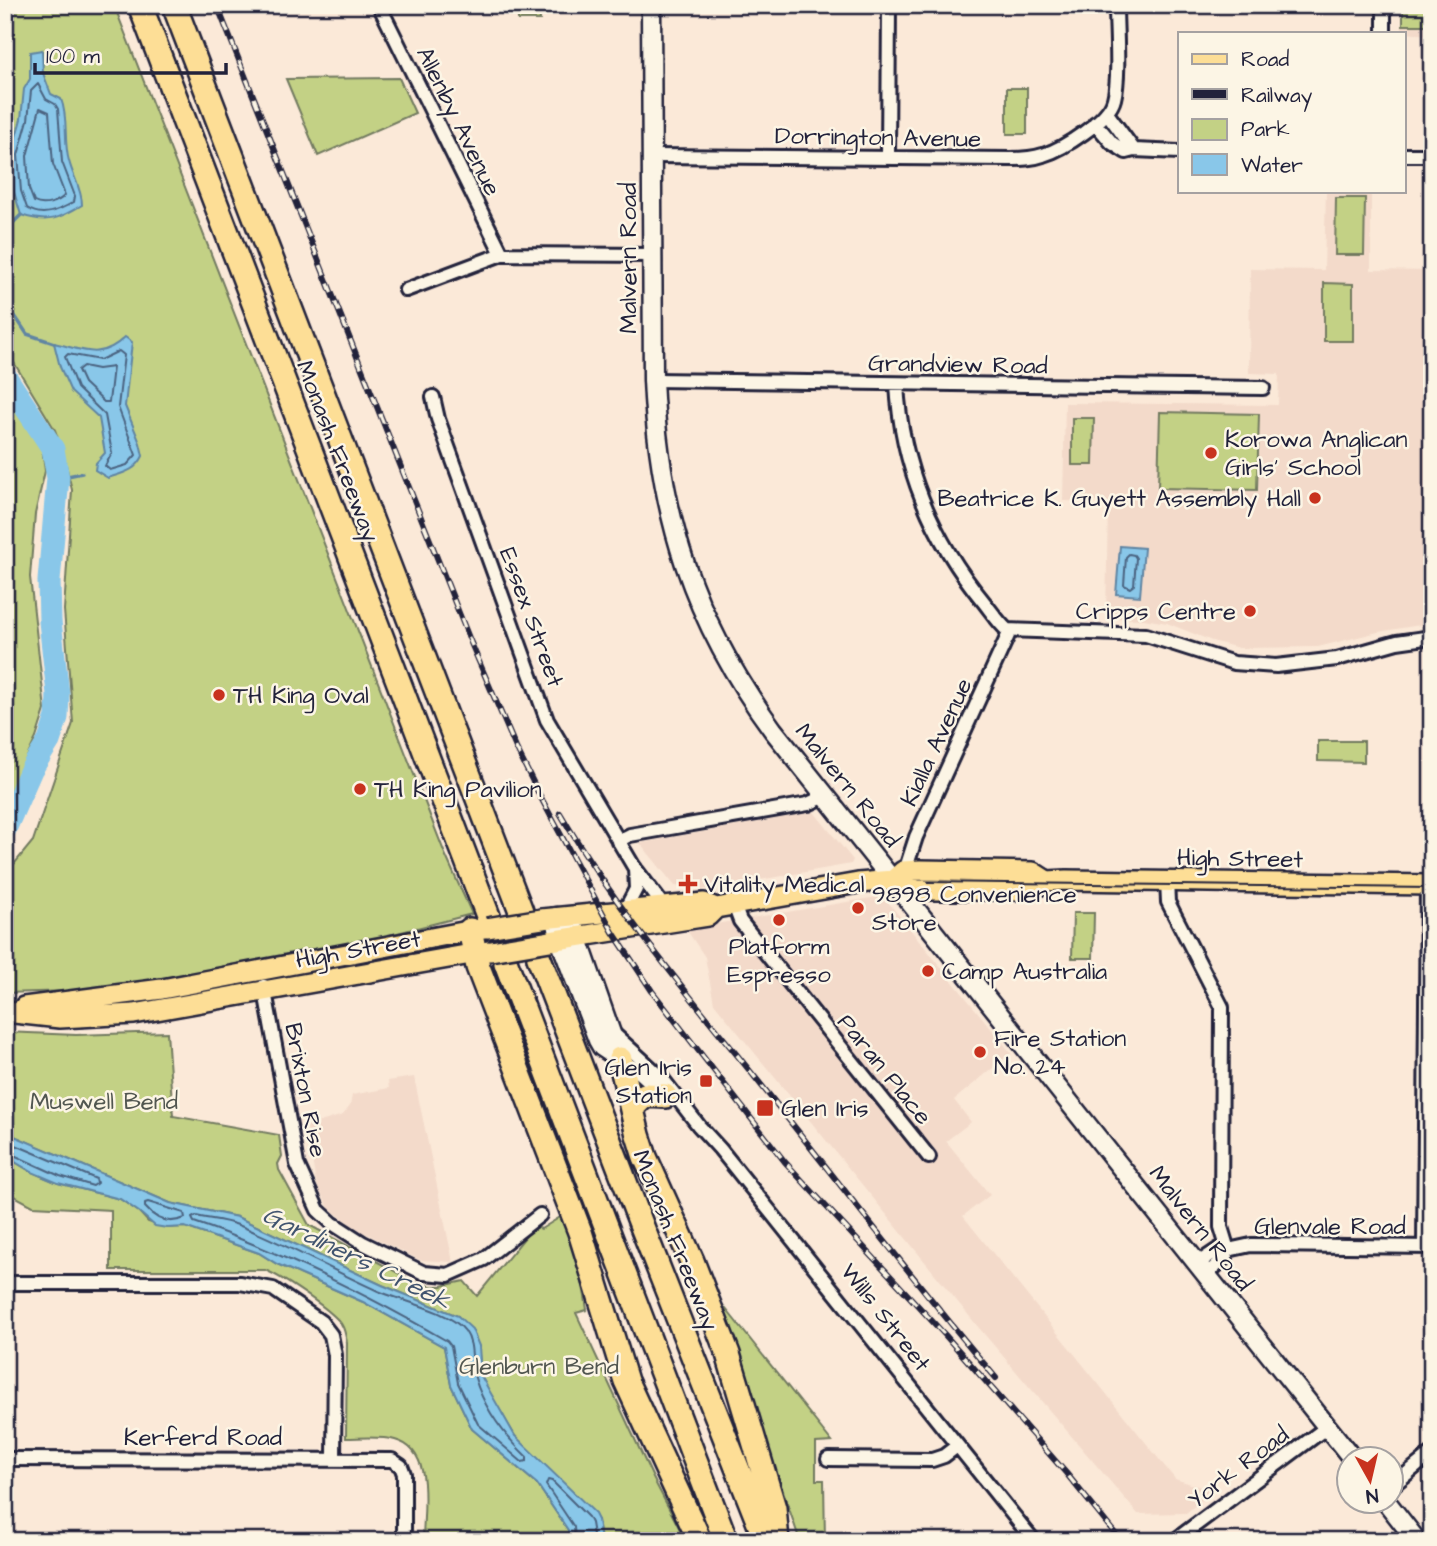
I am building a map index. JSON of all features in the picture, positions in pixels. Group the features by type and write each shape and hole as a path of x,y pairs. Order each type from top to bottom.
{"highway":[{"name":"Monash Freeway","path":"140,5 478,925 479,953 580,1232 626,1381 700,1541"},
{"name":"Monash Freeway","path":"174,5 547,916"},
{"name":"Monash Freeway","path":"557,944 643,1229 766,1541"},
{"path":"506,963 726,1541"},
{"path":"620,1059 645,1157 692,1261 728,1354 774,1508 777,1541"},
{"path":"632,1108 645,1095 665,1096"}],"main road":[{"name":"Malvern Road","path":"651,5 653,380 656,434 664,488 678,547 699,603 740,682 773,730 825,796 899,875 1341,1444"},
{"name":"High Street","path":"5,1011 60,1018 160,1010 479,953 557,944 708,916 725,907 899,875 906,887 918,890 1031,890 1047,881 1429,884"},
{"name":"High Street","path":"5,1011 138,993 478,925 547,916 704,903 725,907"},
{"name":"Wills Street","path":"547,916 597,1040 602,1047 620,1059"},
{"name":"Wills Street","path":"557,944 612,1032 620,1059"},
{"path":"1396,1514 1417,1541"}],"street":[{"name":"Allenby Avenue","path":"379,5 502,254"},
{"path":"888,158 889,5"},
{"path":"1116,5 1115,89 1107,113 1134,150"},
{"path":"1384,5 1384,32"},
{"name":"Dorrington Avenue","path":"651,156 1035,158 1055,151 1107,113"},
{"path":"1095,123 1126,152 1178,152"},
{"path":"1406,155 1432,155"},
{"path":"406,290 502,254 652,256"},
{"name":"Grandview Road","path":"653,380 1263,388"},
{"path":"897,384 906,450 921,498 968,584 1010,631 1146,635 1234,663 1276,666 1329,661 1397,642 1432,637"},
{"name":"Essex Street","path":"432,397 547,720 634,867 665,908"},
{"name":"Kialla Avenue","path":"899,875 1010,631"},
{"path":"618,841 630,835 808,804 825,796"},
{"path":"625,910 636,889 634,867"},
{"path":"1167,881 1168,902 1222,1007 1221,1227 1228,1250"},
{"path":"1428,1247 1429,884"},
{"name":"Paran Place","path":"725,907 738,918 929,1157"},
{"name":"Brixton Rise","path":"260,969 297,1164 318,1210 339,1229 424,1273 448,1275 484,1259 540,1216"},
{"name":"Wills Street","path":"612,1032 661,1077 1034,1541"},
{"name":"Wills Street","path":"620,1059 638,1071 699,1126"},
{"name":"Glenvale Road","path":"1203,1269 1226,1257 1228,1250 1251,1245 1428,1247"},
{"path":"5,1283 240,1283 273,1289 321,1322 333,1340 334,1459"},
{"name":"York Road","path":"1174,1541 1327,1427"},
{"path":"828,1459 932,1460 944,1456 957,1446"},
{"path":"1406,1474 1432,1453"},
{"name":"Kerferd Road","path":"8,1457 392,1460 401,1466 404,1474 404,1541"}],"shaded area":[{"path":"1402,5 1432,5 1432,35 1402,32"},
{"name":"Korowa Anglican Girls' School","path":"1326,192 1371,192 1371,270 1432,271 1432,623 1378,632 1318,647 1239,648 1212,641 1167,623 1144,619 1106,618 1108,502 1063,501 1065,403 1278,405 1279,374 1249,373 1250,269 1324,270"},
{"path":"814,812 853,860 851,864 702,890 675,886 640,843"},
{"path":"883,896 1011,1053 954,1100 971,1122 946,1141 990,1195 963,1216 1175,1479 1213,1491 1186,1513 1138,1514 979,1328 714,1003 705,957 686,929"},
{"path":"414,1077 453,1262 420,1260 357,1229 330,1209 315,1178 307,1126 343,1115 350,1106 352,1095 389,1088 388,1081"}],"green space":[{"path":"5,5 114,5 445,854 472,914 362,942 102,990 5,993 5,875 33,841 73,723 64,610 72,490 55,430 5,348"},
{"path":"518,5 539,5 540,20 518,20"},
{"path":"1403,5 1430,5 1430,25 1403,25"},
{"path":"399,78 415,113 318,156 286,79"},
{"path":"1007,88 1027,88 1027,134 1007,134"},
{"path":"1336,198 1365,198 1364,255 1335,255"},
{"path":"1324,283 1353,284 1353,341 1324,341"},
{"path":"5,396 42,448 45,471 35,514 30,577 45,710 36,738 5,803"},
{"path":"1160,412 1259,414 1257,490 1158,488"},
{"path":"1072,418 1094,418 1093,465 1072,465"},
{"path":"1318,741 1364,741 1364,762 1318,761"},
{"path":"1073,913 1094,913 1093,958 1072,958"},
{"path":"5,1032 76,1035 167,1032 173,1116 279,1135 282,1156 278,1164 279,1170 309,1225 413,1281 429,1286 442,1286 464,1281 477,1296 534,1226 541,1229 562,1216 578,1263 587,1310 576,1313 653,1478 686,1541 601,1541 598,1520 515,1436 481,1376 479,1354 458,1316 382,1285 237,1217 170,1203 14,1136 5,1128"},
{"path":"5,1156 58,1183 120,1199 148,1222 167,1228 185,1227 259,1253 277,1264 363,1302 444,1347 451,1385 472,1429 537,1484 568,1530 569,1541 423,1541 424,1482 416,1456 408,1446 395,1440 346,1438 347,1342 342,1326 333,1315 293,1286 265,1270 111,1270 111,1210 33,1206 5,1191"},
{"path":"718,1299 832,1442 816,1443 816,1480 824,1480 825,1541 800,1541"}],"water":[{"path":"42,50 43,73 51,94 61,99 67,153 82,205 53,219 21,215 14,192 11,154 21,119 24,89 30,79 30,52"},
{"path":"5,250 12,258 9,284 13,313 5,313"},
{"path":"125,337 132,342 125,406 143,456 133,468 108,478 95,470 96,463 105,453 99,418 71,392 60,367 54,343 91,352 108,349"},
{"path":"1120,546 1144,548 1140,596 1116,594"},
{"path":"5,1128 14,1136 170,1203 237,1217 382,1285 458,1316 472,1329 479,1346 481,1376 515,1436 594,1512 601,1541 569,1541 568,1530 537,1484 472,1429 451,1385 444,1347 363,1302 277,1264 259,1253 185,1227 155,1226 120,1199 58,1183 32,1172 5,1156"}],"waterway":[{"path":"5,231 21,215"},
{"path":"13,313 27,334 54,343"},
{"name":"Gardiners Creek","path":"5,376 53,449 58,478 49,581 50,621 58,694 57,717 49,741 31,770 5,829"},
{"path":"58,478 82,473"}],"tram line":[{"path":"928,882 1432,888"}],"railway":[{"path":"217,5 471,643 516,748 613,932 652,991 785,1162 945,1335 1066,1473 1121,1541"},
{"path":"560,813 605,883 654,950 905,1268 996,1378"}],"place":[{"name":"Korowa Anglican Girls' School","path":"1211,453"},
{"name":"Beatrice K. Guyett Assembly Hall","path":"1315,498"},
{"name":"Cripps Centre","path":"1250,611"},
{"name":"TH King Oval","path":"219,695"},
{"name":"TH King Pavilion","path":"360,789"},
{"name":"Vitality Medical","path":"688,884"},
{"name":"9898 Convenience Store","path":"858,908"},
{"name":"Platform Espresso","path":"779,920"},
{"name":"Camp Australia","path":"928,971"},
{"name":"Fire Station No. 24","path":"980,1052"},
{"name":"Glen Iris Station","path":"706,1081"},
{"name":"Glen Iris","path":"765,1108"}],"park label":[{"name":"Muswell Bend","path":"104,1101"},
{"name":"Glenburn Bend","path":"539,1366"}]}
